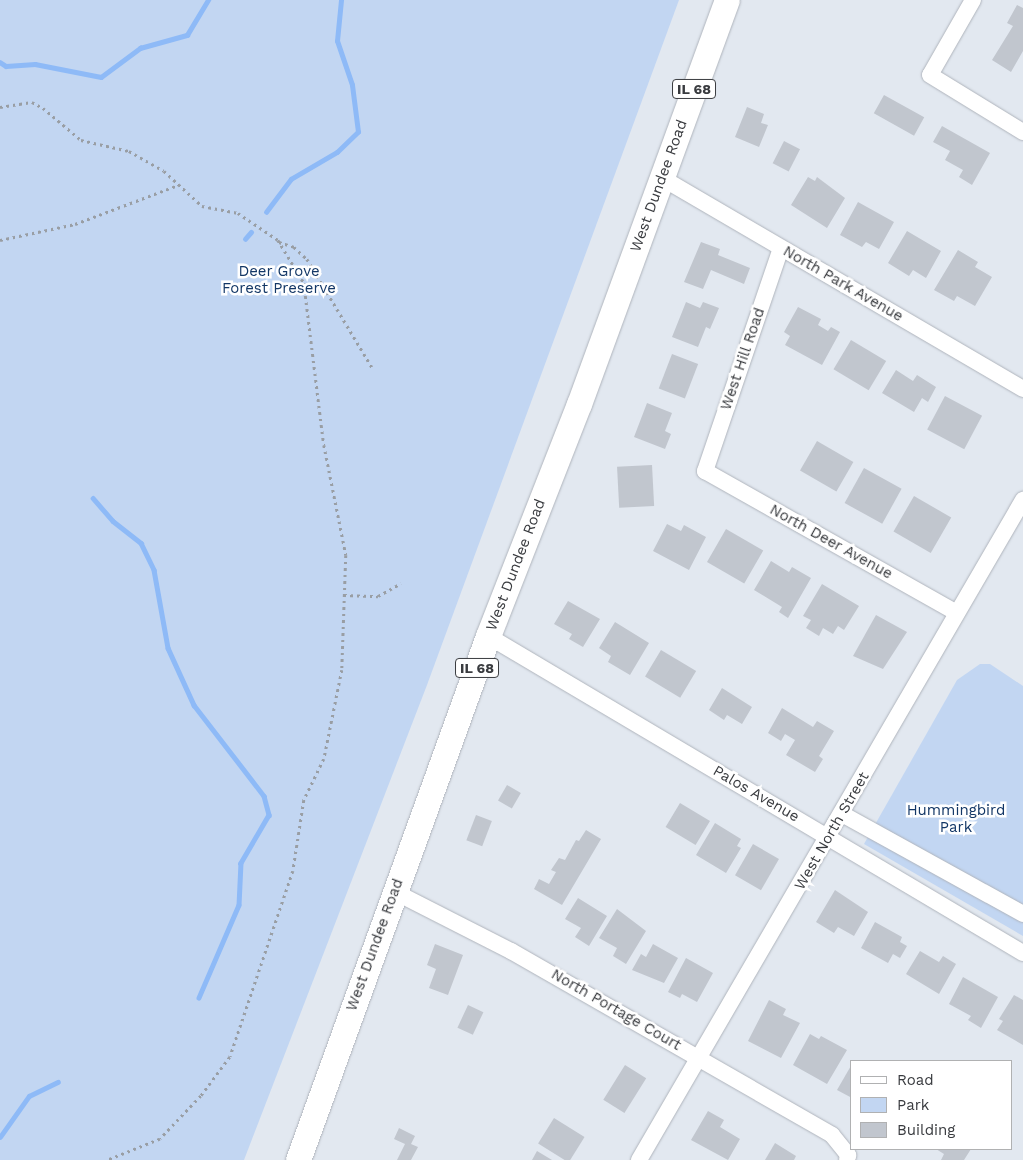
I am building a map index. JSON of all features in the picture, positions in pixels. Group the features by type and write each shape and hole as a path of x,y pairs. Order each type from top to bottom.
{"main road":[{"name":"West Dundee Road","path":"298,1160 488,636 662,178 726,0"}],"street":[{"path":"973,0 930,75 1023,132"},
{"name":"North Park Avenue","path":"662,178 1023,389"},
{"name":"West Hill Road","path":"705,471 781,248"},
{"name":"North Deer Avenue","path":"705,471 957,612"},
{"name":"West North Street","path":"639,1160 1023,500"},
{"name":"Palos Avenue","path":"488,636 829,836 1023,953"},
{"path":"842,814 1023,914"},
{"name":"North Portage Court","path":"395,892 511,951 832,1135 848,1155 847,1160"}],"path":[{"path":"0,107 32,102 43,108 81,140 129,151 164,172 202,206 238,213 279,242 294,247 307,259 372,367"},
{"path":"0,240 75,224 178,185"},
{"path":"108,1160 160,1139 201,1096 230,1057 292,871 304,800 324,759 342,670 346,555 324,445 304,283 279,242"},
{"path":"344,595 378,596 401,583"}],"green space":[{"name":"Deer Grove Forest Preserve","path":"0,0 679,0 427,685 244,1160 0,1160"},
{"name":"Hummingbird Park","path":"980,664 990,664 1023,686 1023,936 864,844 957,680"}],"building":[{"path":"1017,5 1023,8 1023,51 1011,72 992,60 1013,26 1007,23"},
{"path":"884,95 924,117 914,136 874,113"},
{"path":"747,107 764,114 761,123 768,125 759,147 735,137"},
{"path":"942,126 990,153 972,185 959,177 963,170 945,160 950,151 933,142"},
{"path":"784,141 800,149 789,171 773,163"},
{"path":"808,177 815,181 817,177 845,198 827,228 791,205"},
{"path":"858,202 894,222 879,249 866,242 862,247 840,235"},
{"path":"907,231 941,251 926,278 913,270 909,276 888,263"},
{"path":"701,242 720,249 718,255 750,268 744,284 711,270 703,289 684,282"},
{"path":"958,250 978,262 975,267 992,277 975,306 957,296 954,301 934,290"},
{"path":"686,302 700,308 703,302 719,308 710,329 706,327 698,347 672,337"},
{"path":"798,307 821,319 818,325 828,331 831,327 840,332 822,365 785,345 790,336 784,332"},
{"path":"851,340 886,361 869,390 833,369"},
{"path":"672,354 698,364 685,399 659,389"},
{"path":"896,370 913,381 917,375 936,387 928,402 922,398 914,412 882,393"},
{"path":"945,396 982,416 964,449 927,430"},
{"path":"647,403 672,413 665,431 671,434 665,449 634,437"},
{"path":"817,441 853,462 836,491 800,470"},
{"path":"652,465 654,506 619,508 617,467"},
{"path":"864,468 902,489 882,524 845,503"},
{"path":"914,496 951,518 931,553 894,532"},
{"path":"667,524 681,531 684,525 706,537 689,570 653,551"},
{"path":"726,529 763,550 744,583 707,562"},
{"path":"771,561 789,572 792,567 811,578 788,618 779,612 782,607 754,590"},
{"path":"822,584 859,606 844,630 838,626 833,634 823,628 819,636 806,628 811,620 803,616"},
{"path":"568,601 600,619 583,647 569,639 572,634 554,624"},
{"path":"876,615 907,632 883,669 853,656"},
{"path":"615,622 649,643 630,675 608,662 611,656 599,648"},
{"path":"661,650 696,671 680,698 645,677"},
{"path":"722,688 752,707 742,724 727,715 724,720 709,710"},
{"path":"782,708 813,727 817,721 834,731 819,756 823,759 815,772 786,755 795,740 785,734 781,741 768,733"},
{"path":"507,785 521,793 512,809 498,801"},
{"path":"680,803 710,821 696,845 666,827"},
{"path":"476,815 492,821 482,846 466,840"},
{"path":"715,823 741,839 737,846 741,848 726,873 696,855"},
{"path":"586,830 601,839 562,905 534,889 539,879 549,884 556,872 551,870 559,858 565,860 576,840 579,841"},
{"path":"753,844 779,859 761,890 735,875"},
{"path":"835,890 868,912 854,936 838,927 834,933 816,922"},
{"path":"578,898 607,916 589,946 575,937 581,928 565,919"},
{"path":"617,909 646,931 626,964 613,956 617,948 599,938"},
{"path":"875,922 902,937 900,942 907,946 900,958 893,954 888,963 861,948"},
{"path":"435,944 463,955 448,995 429,988 436,969 427,965"},
{"path":"653,944 678,958 664,983 632,970 641,954 646,957"},
{"path":"920,951 939,962 943,956 956,964 939,994 906,974"},
{"path":"686,958 713,973 697,1002 682,994 680,998 668,992"},
{"path":"963,977 998,997 981,1028 968,1020 971,1016 949,1004"},
{"path":"1014,995 1023,1000 1023,1045 997,1030 1003,1021 999,1019"},
{"path":"769,1000 786,1009 783,1015 800,1023 781,1058 748,1041"},
{"path":"468,1005 483,1012 473,1035 457,1028"},
{"path":"810,1034 819,1039 821,1036 847,1050 827,1084 793,1065"},
{"path":"625,1065 646,1078 624,1113 603,1100"},
{"path":"850,1067 850,1097 837,1090"},
{"path":"708,1111 724,1120 720,1127 740,1139 728,1160 691,1140"},
{"path":"554,1118 585,1137 570,1160 565,1160 538,1143"},
{"path":"399,1128 415,1136 411,1144 418,1147 411,1160 397,1160 405,1144 394,1139"},
{"path":"775,1143 796,1156 794,1160 765,1160"},
{"path":"938,1150 970,1150 964,1160 941,1160 944,1154"},
{"path":"537,1151 552,1160 532,1160"}],"waterway":[{"path":"0,62 6,66 35,64 101,77 140,48 187,35 208,0"},
{"path":"266,212 291,179 337,152 358,132 352,85 337,41 341,0"},
{"path":"245,239 251,232"},
{"path":"93,498 113,521 141,543 154,570 168,648 194,705 264,796 269,815 241,863 239,905 199,998"},
{"path":"0,1137 29,1096 58,1082"}]}
